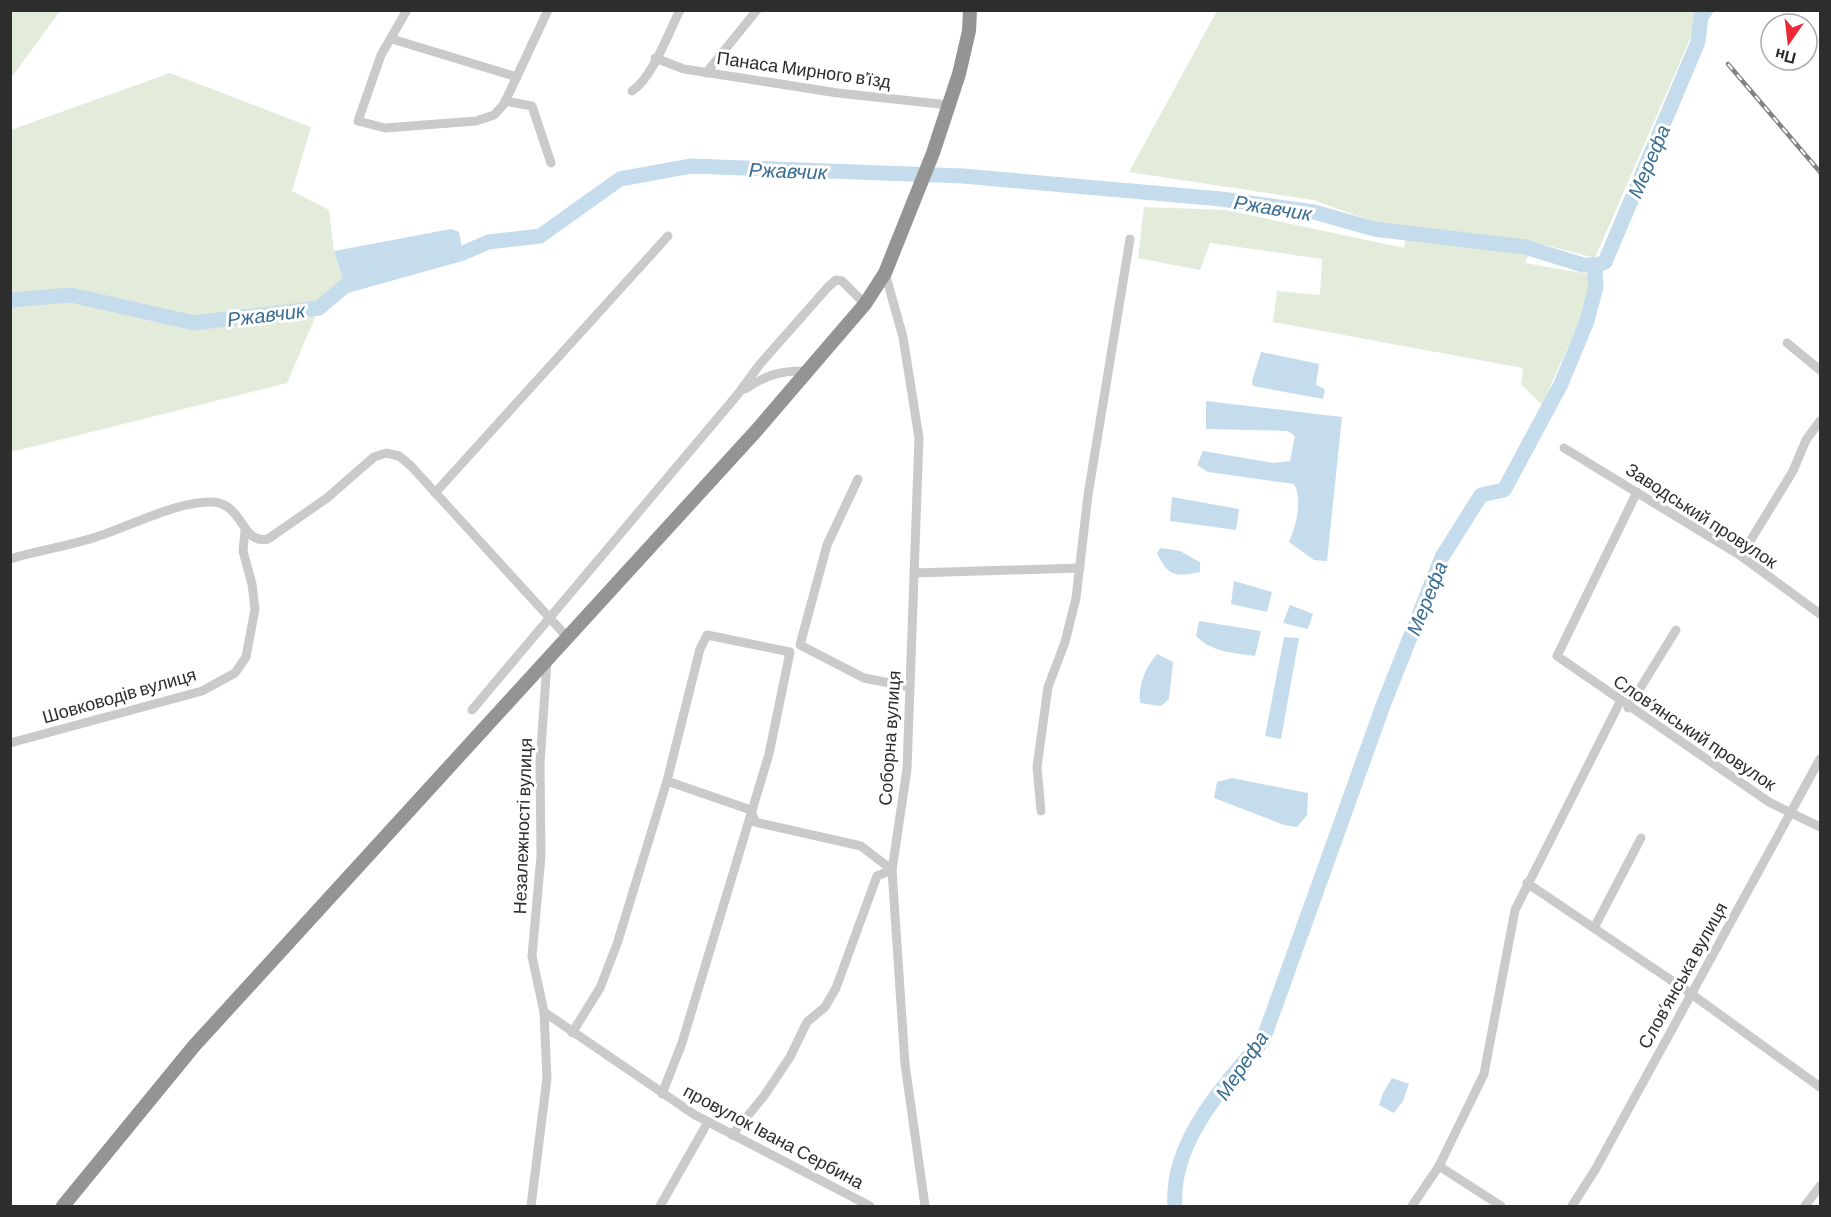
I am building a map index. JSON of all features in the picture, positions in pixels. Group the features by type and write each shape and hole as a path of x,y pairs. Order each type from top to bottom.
{"highway":[{"path":"63,1206 194,1046 548,661 808,371 864,304 885,273 933,153 964,55 970,10"}],"street":[{"path":"407,10 381,55 358,121 385,128 476,121 494,115 505,101 548,10"},
{"path":"632,91 647,78 680,10"},
{"path":"706,72 757,10"},
{"path":"392,39 517,77"},
{"name":"Панаса Мирного в'їзд","path":"655,58 684,69 838,93 950,105"},
{"path":"505,101 532,106 551,163"},
{"path":"435,493 668,236"},
{"path":"1041,810 1037,767 1048,687 1065,642 1076,598 1088,495 1130,239"},
{"name":"Соборна вулиця","path":"885,273 903,337 918,438 907,769 892,870 905,1064 925,1206"},
{"path":"472,710 738,394 760,364 836,280 842,281 864,304"},
{"path":"1787,343 1821,370"},
{"path":"738,394 765,375 787,370 808,371"},
{"path":"1741,556 1793,471 1806,440 1821,421"},
{"name":"Заводський провулок","path":"1564,448 1741,556 1821,614"},
{"path":"243,551 251,543 273,537 327,498 374,457 386,453 399,456 411,466 568,638"},
{"path":"662,1094 682,1043 769,754 790,652 800,645 827,545 858,479"},
{"name":"Слов’янський провулок","path":"1637,492 1557,656 1624,705 1769,802 1821,827"},
{"path":"10,559 97,537 153,515 204,502 218,503 231,508 240,518 246,531 258,540"},
{"path":"243,551 246,531"},
{"name":"Шовководів вулиця","path":"10,743 202,690 235,673 246,657 255,609 252,584 243,551"},
{"path":"914,573 1080,568"},
{"path":"1412,1206 1438,1166 1484,1074 1515,910 1527,883 1624,705 1676,630"},
{"path":"572,1033 600,988 617,944 667,781 700,649 707,634 790,652"},
{"path":"800,645 839,668 864,678 910,687"},
{"name":"Незалежності вулиця","path":"531,1206 547,1078 544,1012 532,956 541,856 540,764 548,661"},
{"name":"Слов’янська вулиця","path":"1572,1206 1595,1170 1690,993 1821,759"},
{"path":"667,781 751,810 756,822 861,846 892,870"},
{"path":"1594,928 1641,838"},
{"path":"732,1135 765,1096 790,1057 807,1022 825,1007 877,876 892,870"},
{"path":"1527,883 1690,993 1821,1087"},
{"name":"провулок Івана Сербина","path":"544,1012 662,1094 708,1122 869,1206"},
{"path":"660,1206 708,1122"},
{"path":"1438,1166 1501,1206"},
{"path":"1805,1206 1821,1186"}],"green space":[{"path":"10,11 60,11 11,78"},
{"path":"1217,11 1702,11 1595,258 1534,242 1525,263 1588,274 1593,290 1542,405 1521,384 1523,368 1273,322 1277,291 1320,295 1322,259 1210,243 1200,270 1138,258 1144,207 1226,210 1404,248 1406,233 1313,200 1129,172"},
{"path":"170,73 311,127 292,191 329,210 334,251 345,286 319,308 287,383 11,452 11,130"}],"water":[{"path":"451,229 459,232 463,253 345,286 334,251"},
{"path":"1261,352 1319,364 1316,385 1325,389 1323,399 1253,386 1252,381"},
{"path":"1206,401 1342,417 1327,561 1314,560 1289,542 1296,521 1298,505 1297,490 1294,484 1208,472 1197,465 1203,451 1274,463 1290,461 1295,436 1288,431 1206,429"},
{"path":"1172,497 1239,509 1236,530 1170,521"},
{"path":"1161,548 1180,551 1200,562 1200,572 1179,575 1169,571 1157,553"},
{"path":"1234,581 1272,592 1267,612 1231,604"},
{"path":"1290,605 1313,614 1308,629 1283,623"},
{"path":"1199,621 1261,631 1255,656 1223,651 1202,641 1196,636"},
{"path":"1284,637 1299,638 1281,739 1265,736"},
{"path":"1157,654 1173,662 1169,699 1161,706 1140,703 1143,677"},
{"path":"1232,778 1308,793 1307,815 1297,827 1284,825 1214,798 1217,782"},
{"path":"1392,1078 1409,1084 1403,1101 1394,1113 1379,1105"}],"waterway":[{"name":"Мерефа","path":"1175,1206 1176,1183 1181,1160 1190,1138 1202,1116 1263,1040 1384,703 1442,557 1481,495 1504,490 1561,384 1587,321 1596,287 1597,265 1605,262 1698,42 1701,16 1706,10"},
{"name":"Ржавчик","path":"10,300 71,295 194,323 319,308 345,286 463,253 488,242 540,236 620,179 691,166 963,176 1221,199 1314,212 1374,229 1525,247 1583,265 1597,265"}],"railway":[{"path":"1728,64 1820,172"}]}
